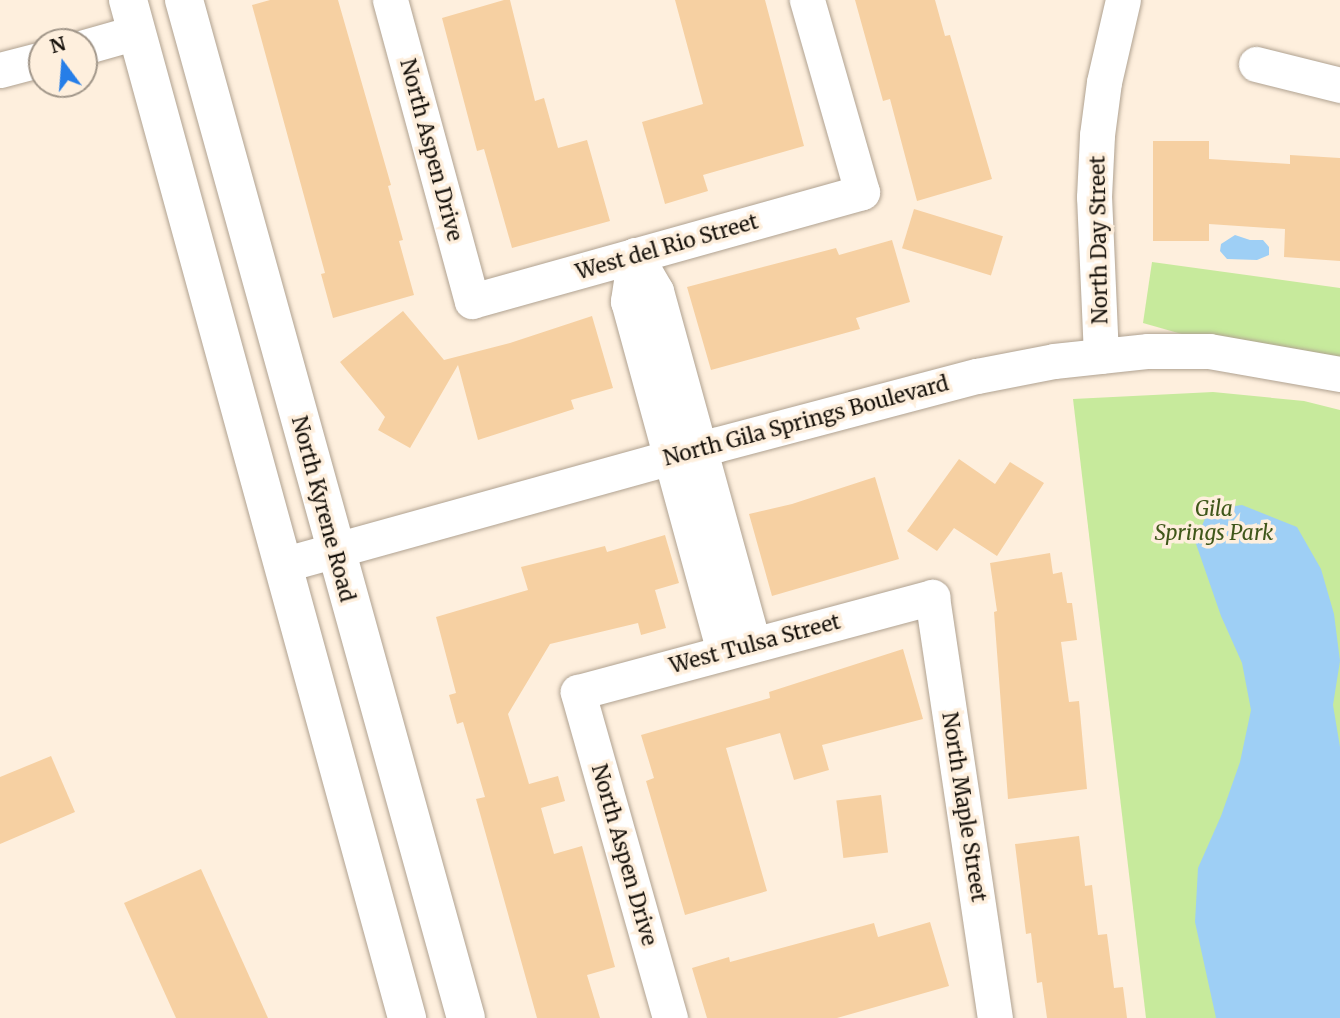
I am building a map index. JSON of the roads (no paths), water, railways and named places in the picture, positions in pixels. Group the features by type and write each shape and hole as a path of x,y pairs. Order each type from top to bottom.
{"main road":[{"name":"North Kyrene Road","path":"184,0 466,1018"},
{"path":"133,16 407,1018"}],"street":[{"name":"North Aspen Drive","path":"390,0 472,300"},
{"name":"West del Rio Street","path":"472,300 862,192 807,0"},
{"name":"North Day Street","path":"1101,356 1094,197 1097,135 1104,82 1123,0"},
{"path":"98,38 133,16"},
{"path":"0,70 28,63"},
{"path":"1256,64 1340,85"},
{"path":"635,256 628,300 683,454 738,648"},
{"name":"North Gila Springs Boulevard","path":"282,565 977,376 1149,351 1209,351 1340,374"},
{"name":"West Tulsa Street","path":"578,692 932,597"},
{"name":"North Maple Street","path":"932,597 995,1018"},
{"name":"North Aspen Drive","path":"578,692 670,1018"}],"water":[{"path":"1235,235 1250,240 1263,240 1269,247 1269,255 1257,260 1227,259 1220,251 1221,244"},
{"path":"1242,505 1297,527 1321,569 1334,614 1340,661 1333,705 1340,747 1340,1018 1216,1018 1195,922 1198,868 1221,816 1240,762 1251,710 1242,663 1221,616 1195,541 1209,510"}],"park label":[{"name":"Gila Springs Park","path":"1214,521"}]}
